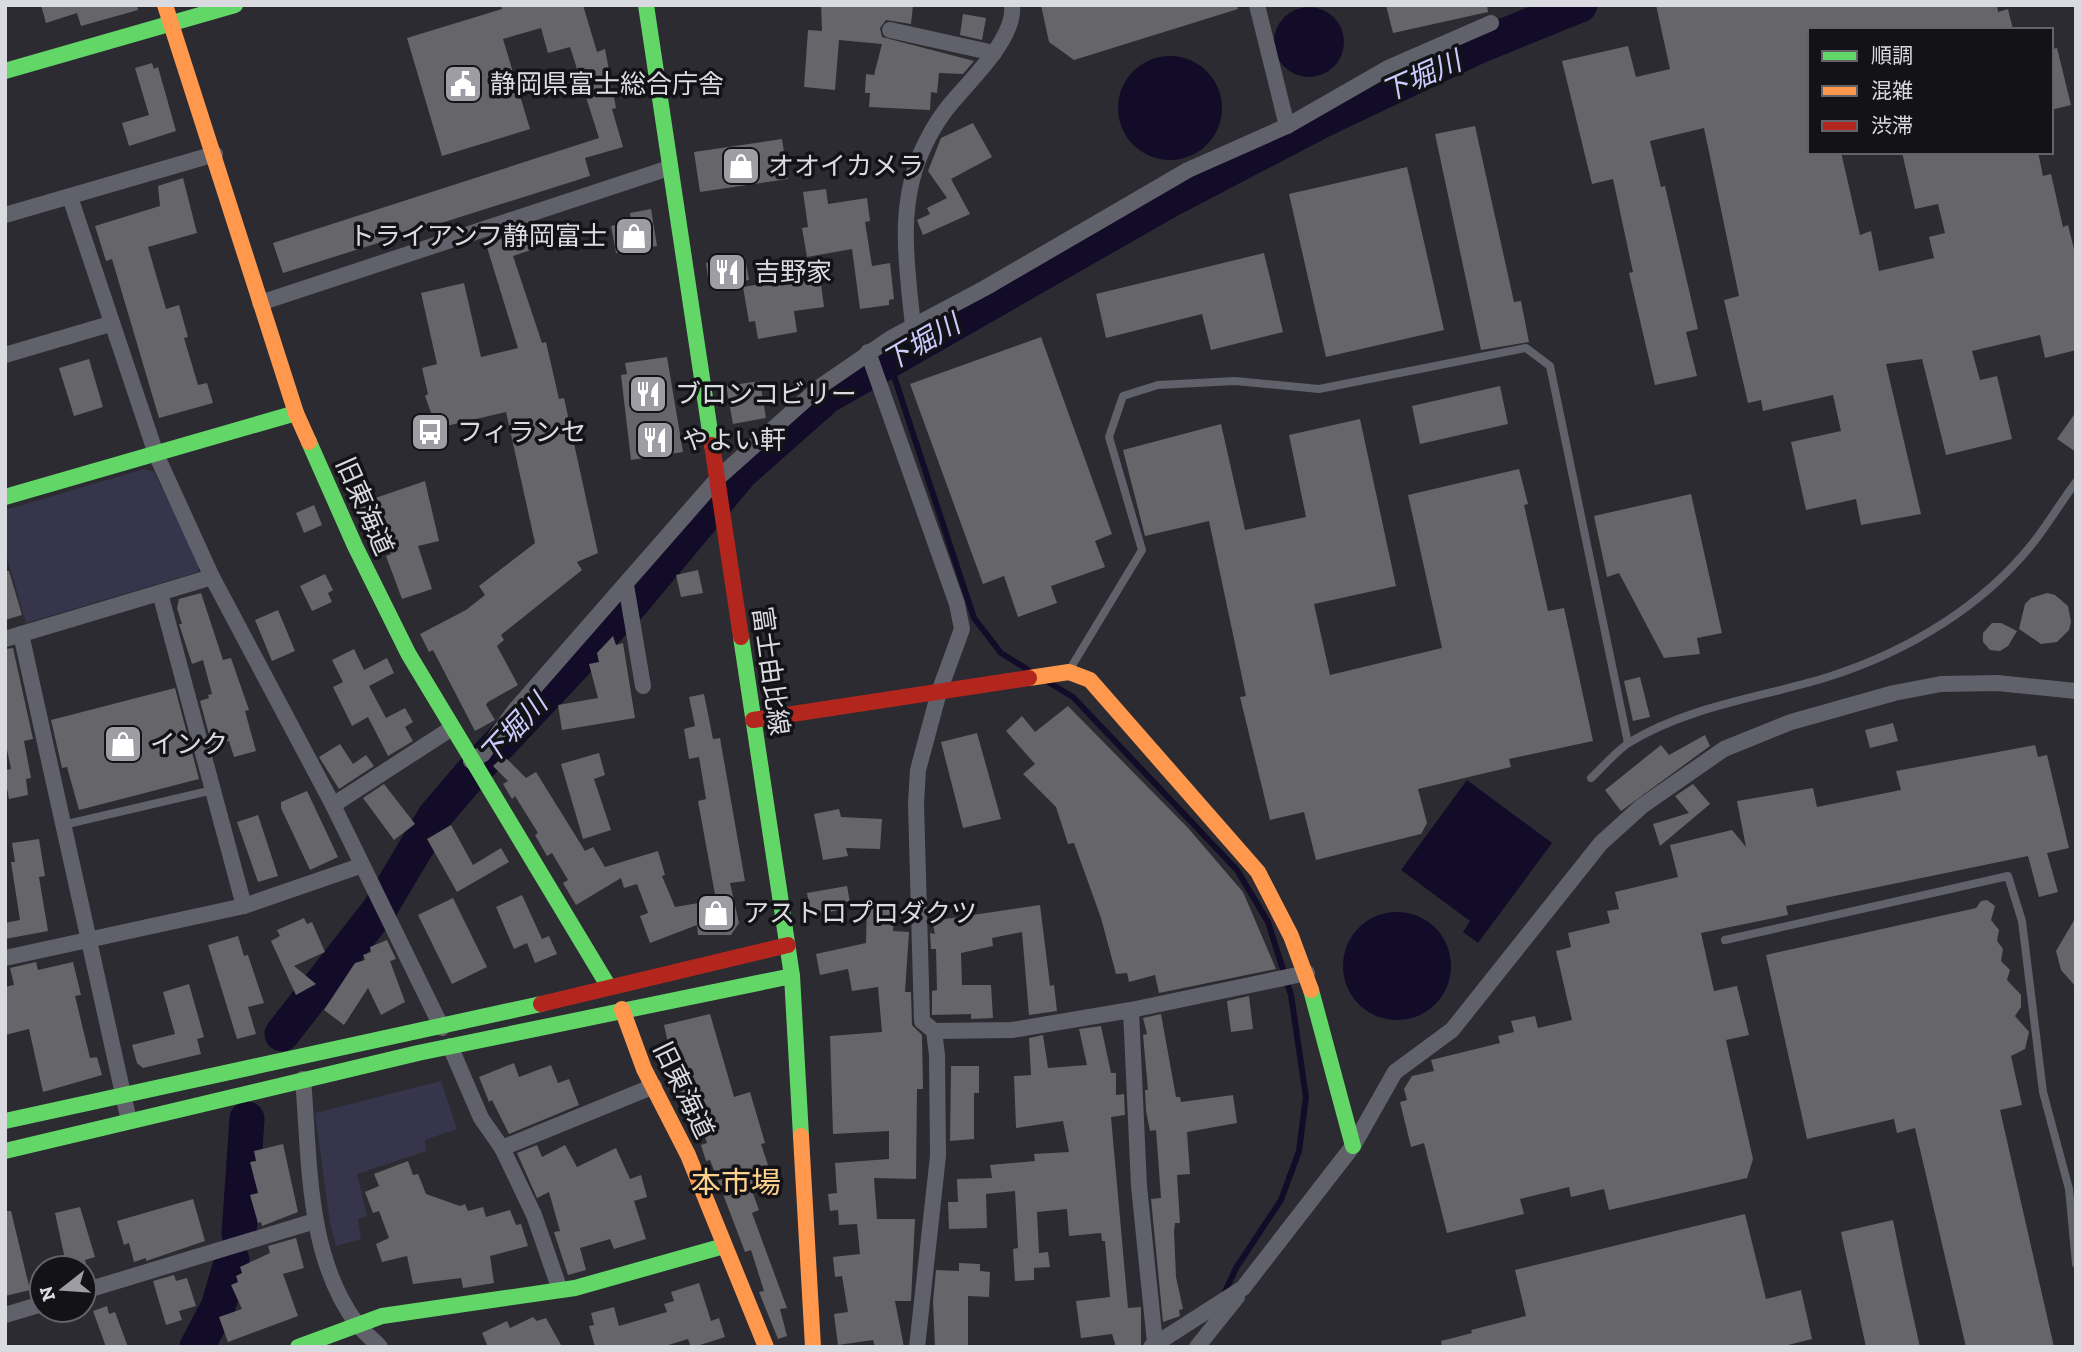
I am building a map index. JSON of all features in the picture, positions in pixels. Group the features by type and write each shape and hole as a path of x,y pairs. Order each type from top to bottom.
{"street":[{"name":"旧東海道","path":"165,5 296,413 355,546 408,653 609,987"},
{"path":"5,71 235,5"},
{"name":"富士由比線","path":"646,5 792,976 813,1347"},
{"path":"913,327 904,245 907,203 921,153 945,111 977,77 994,53 1013,14 1012,5"},
{"path":"1257,5 1287,126"},
{"path":"475,767 515,710 718,478 821,386 868,352 1188,170 1287,126 1390,67 1491,23"},
{"path":"890,30 994,53"},
{"path":"5,215 215,154"},
{"path":"260,303 669,168"},
{"path":"70,197 110,324 156,454 212,577 333,805 360,866 387,914 442,1028"},
{"path":"5,355 110,324"},
{"path":"868,352 957,604 962,629 939,692 918,770 916,804 922,1021 934,1031 1012,1030 1130,1010 1303,974"},
{"path":"5,497 296,413"},
{"path":"129,1121 62,825 13,636 212,577"},
{"path":"626,585 643,685"},
{"path":"160,593 244,906"},
{"path":"753,720 1062,673 1090,680 1258,872 1278,903 1303,974 1353,1146"},
{"path":"1200,1343 1353,1146 1395,1072 1452,1030 1601,843 1642,806 1724,749 1791,722 1894,693 1941,684 1997,683 2076,691"},
{"path":"333,805 452,728"},
{"path":"5,958 87,938 244,906 360,866"},
{"path":"5,1121 442,1028 788,945"},
{"path":"5,1150 450,1046 792,976"},
{"name":"旧東海道","path":"622,1009 644,1069 688,1155 766,1347"},
{"path":"1130,1010 1139,1186 1153,1345 1240,1290"},
{"path":"917,1347 938,1156 937,1055 934,1031"},
{"path":"450,1046 481,1118 502,1149 534,1215 560,1290"},
{"path":"303,1080 315,1221 332,1280 357,1325 380,1347"},
{"path":"502,1149 654,1086"},
{"path":"98,1287 315,1221"},
{"path":"298,1347 357,1325 427,1307 560,1290 724,1246"},
{"path":"5,1315 28,1308"}],"lane":[{"path":"1062,673 1142,551 1109,437 1122,396 1158,385 1236,382 1319,389 1526,348 1550,366 1628,743"},
{"path":"1591,778 1628,743 1674,721 1767,692 1831,676 1892,651 1938,628 1995,584 2032,544 2076,482"},
{"path":"62,825 213,790"},
{"path":"1725,940 2008,876 2022,920 2043,1091 2069,1189 2076,1264"}],"shaded area":[{"path":"1316,7 1329,13 1338,22 1342,28 1342,56 1334,67 1323,75 1302,77 1284,67 1276,56 1274,35 1284,17 1295,9"},
{"path":"1170,56 1190,60 1207,71 1218,88 1222,108 1218,128 1207,145 1190,156 1170,160 1150,156 1133,145 1122,128 1118,108 1122,88 1133,71 1150,60"},
{"path":"144,469 154,472 199,561 198,572 26,623 5,550 5,510"},
{"path":"1467,780 1552,843 1478,943 1463,932 1470,921 1401,870"},
{"path":"1397,912 1418,916 1435,928 1447,945 1451,966 1447,987 1435,1004 1418,1016 1397,1020 1376,1016 1359,1004 1347,987 1343,966 1347,945 1359,928 1376,916"},
{"path":"441,1081 457,1129 425,1140 426,1151 357,1174 367,1216 358,1219 361,1239 336,1246 330,1223 315,1113"}],"building":[{"path":"41,5 137,5 138,10 81,26 77,13 46,23"},
{"path":"501,5 583,5 597,52 605,49 616,108 612,109 623,147 585,158 590,176 283,273 273,243 599,138 570,47 548,53 541,28 503,39 530,129 442,156 407,38 502,9"},
{"path":"821,5 913,5 911,24 886,20 880,28 882,37 974,61 963,74 939,73 937,93 931,92 930,110 869,107 870,93 865,93 866,74 874,75 882,44 839,40 835,90 804,87 808,30 822,31"},
{"path":"1041,5 1237,5 1238,9 1074,60 1049,42"},
{"path":"1386,5 1487,5 1488,12 1393,33"},
{"path":"1656,5 1997,5 1998,12 2008,9 2013,28 1808,28 1808,154 1841,154 1860,235 1871,231 1879,271 1934,258 1929,237 1945,233 1938,204 1915,209 1902,154 2038,154 2043,176 2051,174 2063,227 2068,225 2076,257 2076,350 2045,358 2040,335 1972,351 1980,380 1997,376 2012,439 1946,455 1922,359 1886,364 1921,514 1861,525 1856,499 1806,510 1791,442 1841,431 1833,395 1763,411 1761,400 1748,403 1724,300 1739,296 1704,128 1650,141 1661,187 1665,186 1698,329 1686,332 1697,376 1655,385 1629,273 1633,272 1613,179 1592,184 1562,61 1628,46 1636,77 1670,69"},
{"path":"963,14 986,18 982,40 960,35"},
{"path":"2057,48 2071,105 2053,110 2053,49"},
{"path":"152,63 154,69 158,67 176,131 129,146 122,123 149,115 135,68"},
{"path":"973,123 992,157 951,179 970,214 923,235 917,220 930,214 927,208 947,198 928,171 941,138"},
{"path":"1475,126 1514,302 1521,301 1529,342 1481,350 1435,134"},
{"name":"オオイカメラ","path":"782,139 788,179 700,192 694,152"},
{"path":"1407,167 1444,330 1326,357 1289,194"},
{"path":"183,178 197,233 148,247 166,309 179,305 188,337 184,338 198,385 207,383 213,403 159,418 112,259 106,261 95,226 160,206 158,186"},
{"path":"826,189 828,204 867,198 870,221 865,222 872,266 890,263 894,299 889,300 889,305 860,309 852,249 807,257 802,228 808,227 803,192"},
{"name":"トライアンフ静岡富士","path":"651,209 657,246 616,253 611,226 631,222 630,213"},
{"path":"527,230 534,249 513,256 542,343 546,342 559,399 564,398 598,553 577,562 582,570 501,635 504,640 497,646 518,685 488,702 486,705 495,720 475,731 433,650 429,652 420,634 466,610 485,595 479,586 535,543 506,412 442,427 434,421 425,396 428,394 422,368 437,364 421,293 464,283 481,357 518,348 486,244"},
{"path":"1264,253 1283,332 1211,350 1202,314 1106,338 1096,294"},
{"name":"吉野家","path":"745,257 749,280 709,286 706,263"},
{"path":"819,269 824,307 794,311 797,332 758,339 755,321 749,322 743,287 803,277 802,271"},
{"path":"1041,337 1112,534 1095,541 1105,567 1051,586 1057,603 1018,617 1004,576 983,584 910,384"},
{"path":"667,357 683,452 631,460 621,375 627,374 625,363"},
{"path":"89,359 103,407 74,416 59,368"},
{"path":"760,381 766,418 733,424 726,386"},
{"path":"1500,386 1508,424 1420,444 1412,406"},
{"path":"2076,412 2076,452 2057,439"},
{"path":"1360,419 1396,586 1314,604 1330,675 1442,648 1408,495 1519,469 1528,504 1524,505 1548,611 1564,608 1593,741 1509,759 1511,767 1418,789 1427,823 1421,834 1316,860 1304,812 1270,820 1240,697 1246,696 1209,521 1145,536 1123,450 1221,424 1245,530 1306,517 1289,435"},
{"path":"425,481 439,541 418,546 432,589 402,599 386,556 391,554 380,517 361,523 355,505"},
{"path":"1691,494 1722,633 1697,638 1700,654 1664,658 1619,573 1607,577 1594,516"},
{"path":"314,505 322,525 304,533 296,513"},
{"path":"698,570 703,593 681,597 676,575"},
{"path":"5,571 9,571 22,615 5,620"},
{"path":"325,574 333,590 328,593 332,602 312,611 300,586"},
{"path":"201,593 223,660 231,658 249,710 245,711 256,751 234,757 229,741 212,746 200,701 212,694 203,660 192,664 179,624 182,624 177,608 179,599"},
{"path":"2047,593 2055,595 2068,606 2071,622 2069,630 2057,642 2041,644 2019,629 2025,604 2031,598"},
{"path":"278,610 295,651 272,661 255,620"},
{"path":"1992,623 2001,623 2017,631 2008,646 2000,651 1990,650 1983,642 1983,633"},
{"path":"613,636 616,645 623,643 635,718 562,730 558,705 598,698 589,664 599,662 597,653"},
{"path":"13,648 33,739 24,741 31,778 26,779 28,795 9,799 5,777 5,770 11,769 5,740 5,649"},
{"path":"354,649 364,670 387,658 394,673 369,686 386,718 405,708 413,722 405,727 413,741 388,756 368,717 352,726 333,687 343,682 332,660"},
{"path":"1640,677 1650,717 1633,721 1624,681"},
{"name":"インク","path":"175,688 199,779 79,810 67,767 62,768 51,720"},
{"path":"704,694 713,739 720,738 745,881 730,883 739,923 731,935 698,935 697,925 650,943 640,916 648,913 637,884 624,888 621,878 576,905 563,883 568,880 552,853 547,856 535,835 538,833 515,796 512,799 503,784 508,781 493,766 504,756 526,778 536,772 585,851 593,847 605,867 658,851 665,875 662,876 675,907 716,900 698,801 706,799 699,757 689,759 684,729 695,726 689,697"},
{"path":"1068,706 1188,828 1243,892 1276,969 1159,993 1155,975 1129,982 1127,973 1116,974 1101,918 1074,843 1068,844 1056,807 1023,774 1035,764 1006,731 1022,716 1035,732"},
{"path":"1893,723 1898,741 1870,748 1865,730"},
{"path":"977,733 1001,819 963,828 941,742"},
{"path":"1705,735 1710,746 1621,811 1605,790 1661,745 1669,755"},
{"path":"340,744 353,764 366,755 374,766 339,789 319,757"},
{"path":"2035,745 2038,757 2047,755 2069,848 2047,853 2058,892 2039,897 2028,856 1786,906 1788,915 1701,933 1714,991 1737,986 1749,1035 1726,1040 1753,1159 1747,1178 1609,1210 1604,1189 1571,1197 1569,1187 1520,1199 1524,1214 1447,1233 1424,1143 1411,1147 1400,1102 1407,1100 1404,1089 1412,1076 1434,1071 1431,1060 1500,1043 1498,1036 1514,1032 1511,1021 1535,1016 1538,1028 1572,1020 1556,951 1571,947 1568,933 1610,923 1607,911 1619,909 1615,892 1678,877 1670,845 1732,830 1746,847 1737,801 1813,788 1817,807 1901,790 1896,771"},
{"path":"599,753 605,775 594,779 611,830 583,839 561,764"},
{"path":"384,784 415,824 394,840 363,798"},
{"path":"1693,784 1710,804 1660,846 1653,824 1689,813 1675,796"},
{"path":"307,791 338,857 310,870 281,808 281,802"},
{"path":"839,809 841,817 882,819 880,849 846,848 848,856 823,860 814,814"},
{"path":"258,815 278,876 258,882 237,822"},
{"path":"451,825 473,865 501,848 509,862 457,892 427,839"},
{"path":"39,839 45,876 39,877 48,931 5,939 5,923 20,920 11,862 15,862 12,843"},
{"path":"847,886 851,908 811,915 807,893"},
{"path":"522,895 542,939 549,936 557,954 535,963 527,943 514,949 496,907"},
{"path":"453,898 487,967 452,984 418,915"},
{"path":"1987,900 1995,906 1991,920 1999,930 1997,941 2003,949 2001,961 2010,970 2007,980 2021,995 2021,1007 2015,1016 2029,1032 2025,1049 2011,1056 2022,1105 2000,1110 2054,1347 1966,1347 1915,1128 1897,1133 1894,1119 1807,1139 1766,955 1976,908 1981,901"},
{"path":"867,901 889,902 889,911 894,911 893,931 909,932 905,992 911,992 912,1025 922,1035 923,1089 917,1089 916,1179 874,1178 877,1219 915,1219 911,1301 895,1301 904,1347 875,1347 873,1340 838,1345 834,1314 848,1312 842,1276 835,1277 833,1257 860,1254 857,1224 839,1225 838,1210 830,1211 828,1194 837,1193 835,1163 889,1159 889,1131 833,1134 830,1036 882,1032 878,987 852,991 848,969 820,975 816,954 866,943"},
{"path":"1040,905 1050,986 1054,985 1057,1011 1029,1015 1022,932 992,938 993,946 961,953 962,985 991,985 993,1018 971,1019 971,1014 932,1015 932,991 937,990 936,949 931,949 930,933 935,934 932,921"},
{"path":"2076,917 2076,987 2061,970 2056,951"},
{"path":"304,918 307,924 312,922 325,952 294,966 316,984 296,995 271,941 280,936 277,930"},
{"path":"238,936 244,956 248,955 264,1003 248,1007 256,1034 237,1039 208,945"},
{"path":"387,940 396,959 390,961 405,1002 381,1015 368,988 344,1025 324,1010 355,963 365,960 363,955 371,952 370,947"},
{"path":"36,962 38,970 73,962 81,995 75,996 90,1058 97,1057 102,1075 43,1092 29,1029 5,1035 5,987 14,985 10,968"},
{"path":"189,984 204,1037 197,1039 201,1054 143,1068 137,1063 132,1045 175,1034 163,992"},
{"path":"1249,996 1253,1029 1231,1032 1227,1001"},
{"path":"710,1014 734,1097 750,1092 765,1143 761,1144 773,1180 751,1188 759,1210 752,1213 787,1308 780,1309 787,1336 778,1339 759,1292 764,1291 751,1250 745,1252 710,1160 706,1161 701,1145 707,1143 695,1105 683,1109 671,1071 665,1074 658,1057 670,1052 664,1025"},
{"path":"1161,1014 1176,1097 1180,1097 1181,1102 1233,1095 1237,1123 1187,1132 1190,1174 1177,1175 1180,1223 1175,1223 1174,1232 1176,1277 1183,1309 1179,1310 1180,1316 1163,1322 1151,1199 1161,1198 1156,1130 1150,1131 1146,1111 1145,1090 1148,1090 1143,1035 1147,1034 1143,1018"},
{"path":"1101,1026 1111,1073 1116,1073 1116,1095 1124,1094 1125,1115 1111,1117 1128,1308 1141,1307 1141,1347 1116,1347 1112,1334 1081,1338 1076,1301 1110,1297 1105,1241 1102,1241 1101,1233 1069,1236 1067,1209 1037,1212 1039,1253 1048,1252 1050,1267 1034,1268 1034,1280 1015,1281 1013,1249 1018,1248 1015,1191 986,1194 987,1228 949,1229 948,1202 958,1202 957,1179 992,1178 990,1165 1035,1161 1034,1154 1069,1152 1063,1121 1016,1128 1014,1076 1031,1075 1029,1038 1043,1035 1048,1068 1087,1065 1079,1029"},
{"path":"514,1063 519,1077 551,1065 558,1083 569,1079 579,1105 509,1134 492,1100 489,1102 479,1077"},
{"path":"951,1066 979,1066 979,1093 974,1093 974,1139 950,1141"},
{"path":"283,1144 298,1212 262,1226 261,1222 258,1223 250,1195 258,1193 250,1162 256,1161 254,1151"},
{"path":"537,1145 542,1157 565,1145 577,1167 616,1148 630,1179 641,1175 647,1197 634,1201 646,1239 614,1249 610,1239 580,1248 586,1270 568,1275 554,1232 560,1231 549,1192 537,1198 517,1153"},
{"path":"408,1161 413,1175 418,1174 426,1194 460,1206 465,1204 468,1211 483,1207 486,1217 510,1210 516,1225 521,1224 528,1246 490,1256 494,1283 463,1288 461,1278 413,1284 407,1256 382,1262 376,1244 389,1238 379,1211 373,1213 365,1192 379,1186 374,1174"},
{"path":"193,1199 205,1241 146,1261 146,1258 134,1262 129,1243 124,1245 117,1221"},
{"path":"80,1207 94,1254 64,1254 55,1213"},
{"path":"5,1211 11,1211 28,1290 5,1296"},
{"path":"1745,1214 1766,1299 1801,1290 1812,1339 1780,1347 1442,1347 1441,1341 1526,1316 1515,1270"},
{"path":"1893,1220 1920,1347 1866,1347 1841,1232"},
{"path":"296,1238 304,1268 283,1274 298,1316 228,1342 219,1317 242,1309 231,1285 238,1282 236,1276 242,1273 240,1267 270,1253 268,1246"},
{"path":"959,1263 980,1264 980,1271 990,1272 989,1297 968,1296 968,1347 935,1347 933,1301 936,1270 959,1271"},
{"path":"174,1275 176,1281 187,1278 196,1306 179,1311 182,1320 166,1325 153,1281"},
{"path":"699,1283 711,1321 719,1318 725,1337 694,1347 691,1347 688,1339 662,1347 595,1347 589,1326 594,1325 591,1313 614,1307 619,1326 667,1312 664,1304 674,1301 671,1292"},
{"path":"107,1306 109,1314 115,1312 128,1347 106,1347 98,1324 98,1309"},
{"path":"533,1317 537,1321 546,1318 562,1347 488,1347 482,1333 507,1321 510,1328"}],"waterway":[{"name":"下堀川","path":"282,1034 379,910 435,816 470,775 630,605 741,472 827,396 1168,201 1321,121 1479,46 1580,5"},
{"path":"888,358 974,618 1001,653 1030,671"},
{"path":"1048,682 1073,697 1237,870 1268,922 1291,995 1306,1097 1299,1151 1281,1200 1236,1268 1224,1294"},
{"name":"下堀川","path":"239,1234 247,1119"},
{"name":"下堀川","path":"197,1347 218,1307 232,1260"}],"traffic: fast":[{"path":"5,71 235,5"},
{"path":"646,5 712,445"},
{"path":"5,497 296,413"},
{"path":"309,442 355,546 408,653 609,987"},
{"path":"741,637 792,976 801,1136"},
{"path":"5,1151 418,1053 792,976"},
{"path":"1311,990 1353,1146"},
{"path":"5,1121 541,1004"},
{"path":"298,1347 382,1316 575,1288 724,1246"}],"traffic: slow":[{"path":"165,5 296,413 309,442"},
{"path":"1029,678 1069,672 1090,680 1258,872 1291,936 1311,990"},
{"path":"622,1009 644,1069 688,1155 766,1347"},
{"path":"801,1136 813,1347"}],"traffic: jam":[{"path":"712,445 741,637"},
{"path":"753,720 1029,678"},
{"path":"541,1004 788,945"}],"place":[{"name":"静岡県富士総合庁舎","path":"463,84"},
{"name":"オオイカメラ","path":"741,166"},
{"name":"トライアンフ静岡富士","path":"634,236"},
{"name":"吉野家","path":"727,272"},
{"name":"ブロンコビリー","path":"648,394"},
{"name":"フィランセ","path":"430,432"},
{"name":"やよい軒","path":"655,440"},
{"name":"インク","path":"123,744"},
{"name":"アストロプロダクツ","path":"716,913"}],"district":[{"name":"本市場","path":"736,1183"}]}
